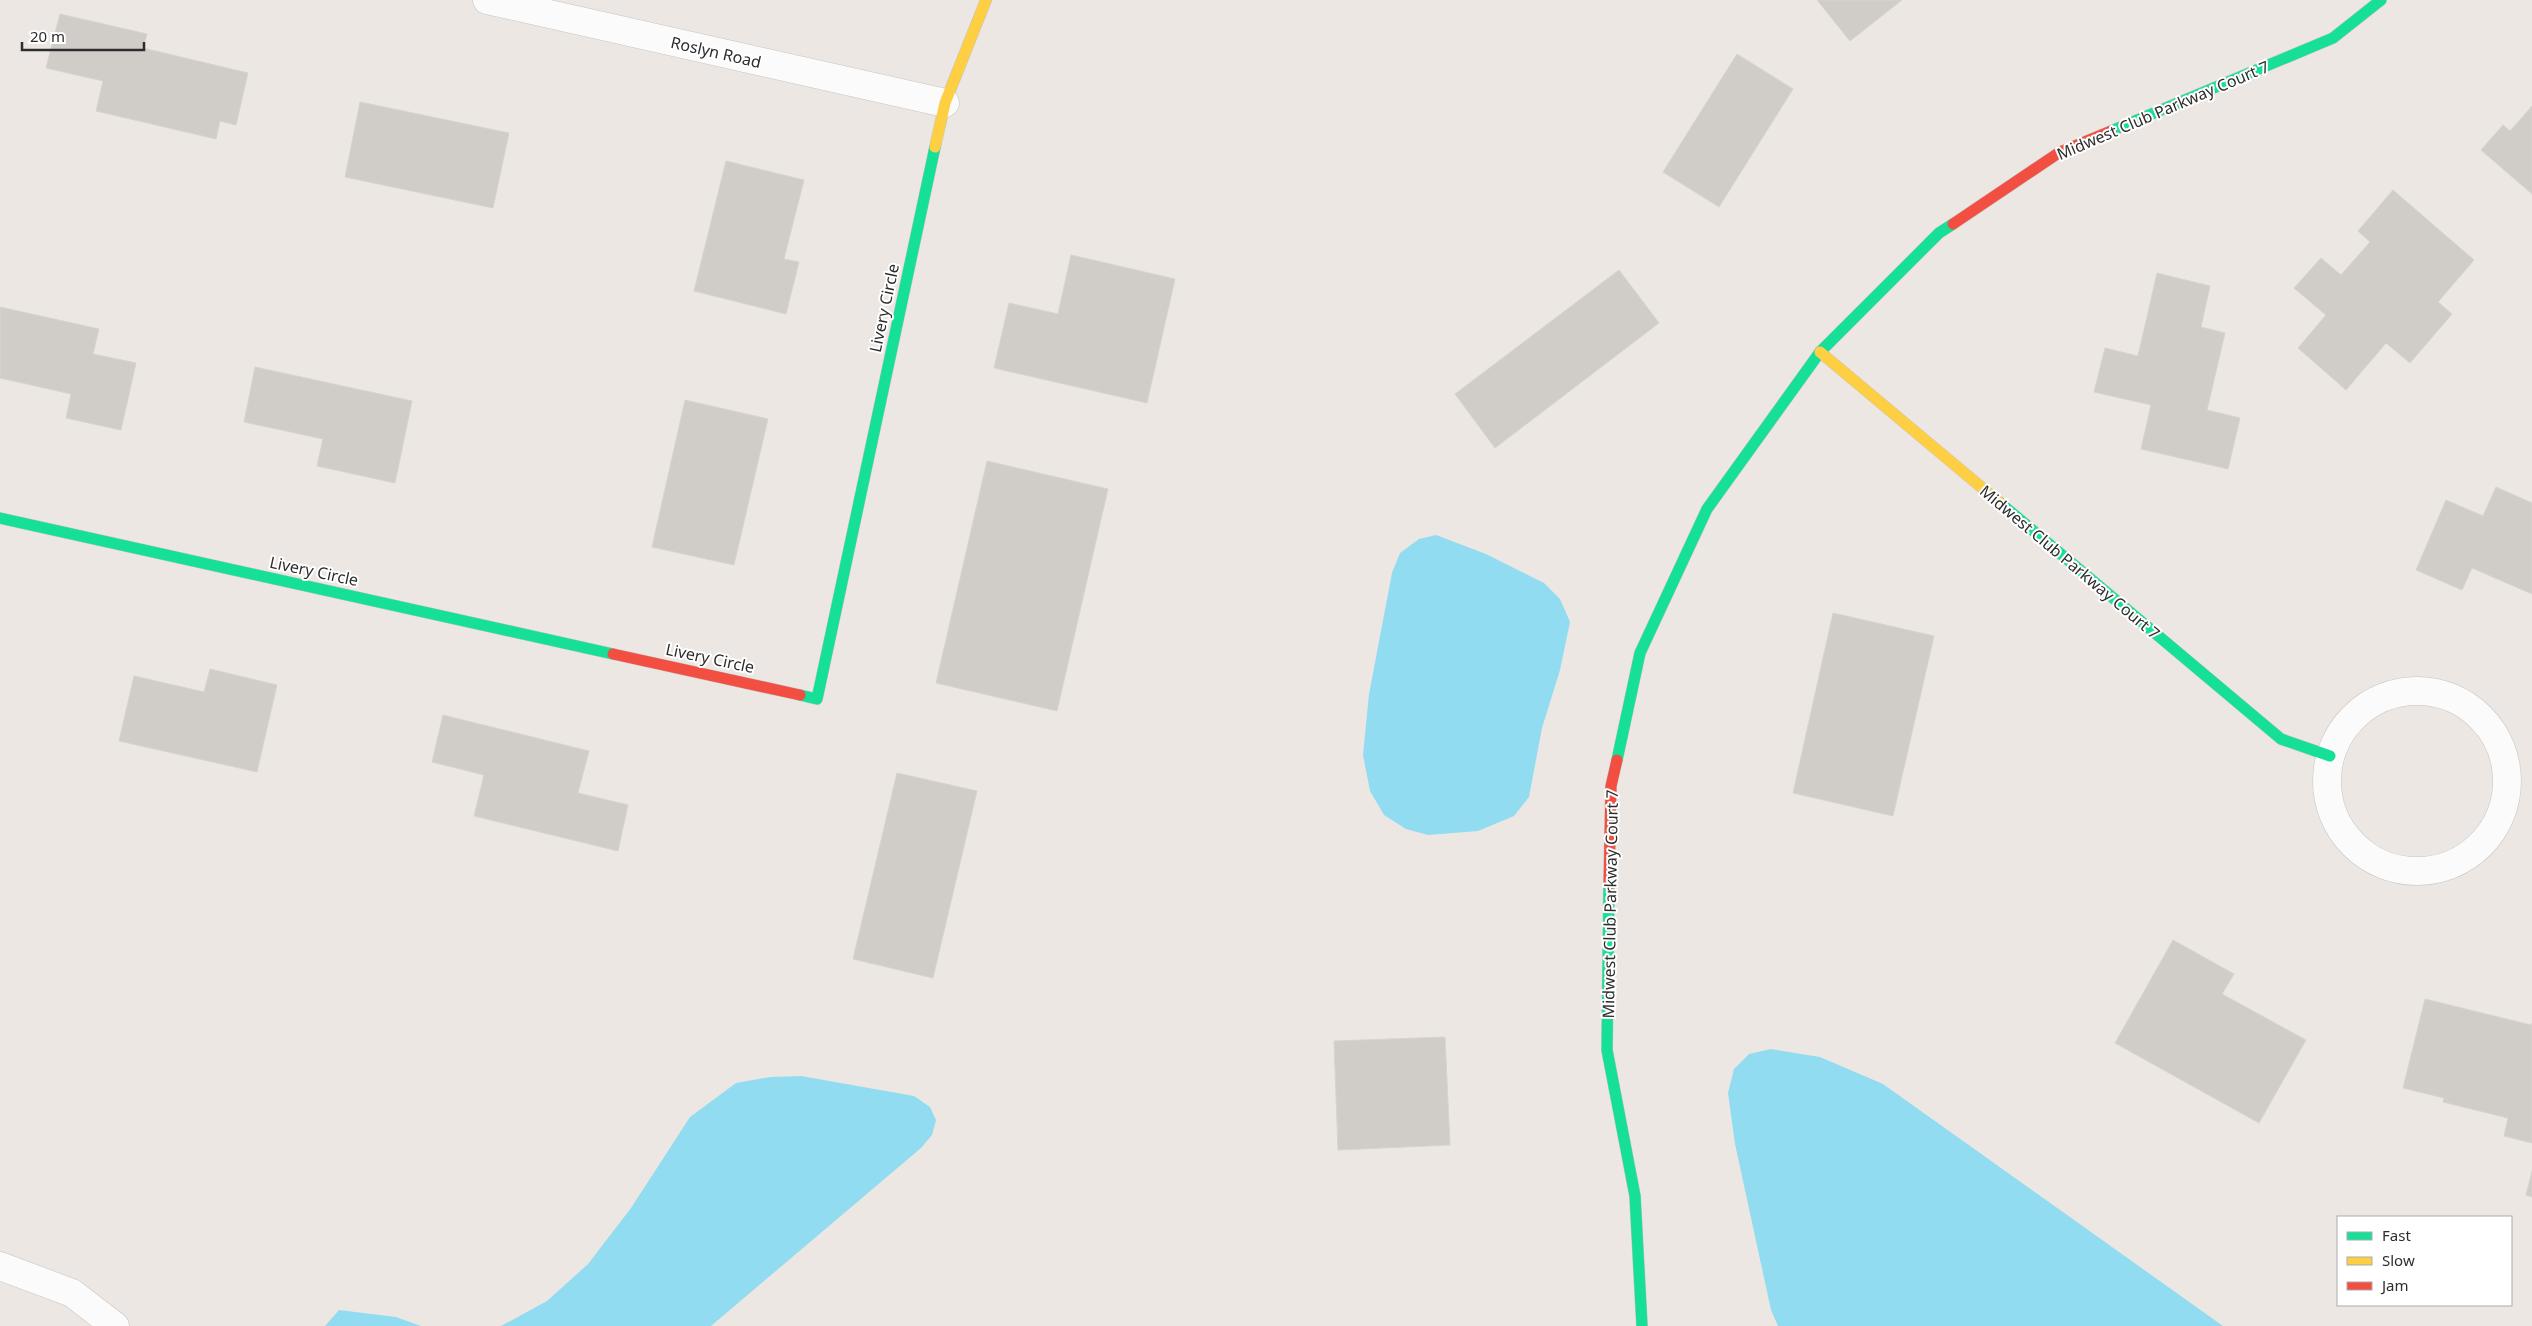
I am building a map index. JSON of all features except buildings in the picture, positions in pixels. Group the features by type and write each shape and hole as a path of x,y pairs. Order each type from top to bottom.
{"street":[{"name":"Roslyn Road","path":"487,0 945,103"},
{"path":"945,103 986,0"},
{"name":"Midwest Club Parkway Court 7","path":"1642,1326 1634,1196 1607,1050 1611,786 1640,653 1707,509 1820,352 1939,233 2060,152 2333,38 2380,0"},
{"name":"Livery Circle","path":"0,518 818,699 945,103"},
{"name":"Midwest Club Parkway Court 7","path":"1820,352 2281,739 2330,756"},
{"path":"2420,690 2450,696 2476,712 2494,735 2506,763 2506,793 2496,822 2479,846 2455,862 2427,871 2397,869 2370,858 2348,839 2343,831 2333,814 2326,785 2330,756 2342,729 2364,708 2390,694 2420,690"},
{"path":"0,1266 72,1293 115,1326"}],"water":[{"path":"1436,535 1486,554 1544,583 1560,599 1570,622 1560,670 1542,728 1529,797 1514,816 1478,831 1428,835 1406,829 1384,815 1370,791 1363,755 1369,694 1392,573 1400,553 1419,539"},
{"path":"1771,1049 1820,1057 1883,1084 2223,1326 1778,1326 1771,1310 1735,1144 1728,1093 1734,1069 1749,1054"},
{"path":"801,1076 914,1096 930,1107 936,1120 932,1135 921,1148 711,1326 501,1326 547,1301 588,1264 631,1208 690,1117 736,1083 770,1077"},
{"path":"339,1310 396,1317 421,1326 325,1326"}],"traffic: fast":[{"path":"2111,131 2333,38 2381,0"},
{"path":"800,695 817,699 935,147"},
{"path":"1617,760 1640,653 1707,509 1820,352 1939,233 1953,224"},
{"path":"1999,502 2281,739 2330,756"},
{"path":"0,518 613,654"},
{"path":"1609,885 1607,1050 1635,1196 1642,1326"}],"traffic: slow":[{"path":"935,147 945,103 986,0"},
{"path":"1820,352 1999,502"}],"traffic: jam":[{"path":"1953,224 2060,152 2111,131"},
{"path":"613,654 800,695"},
{"path":"1609,885 1611,786 1617,760"}]}
